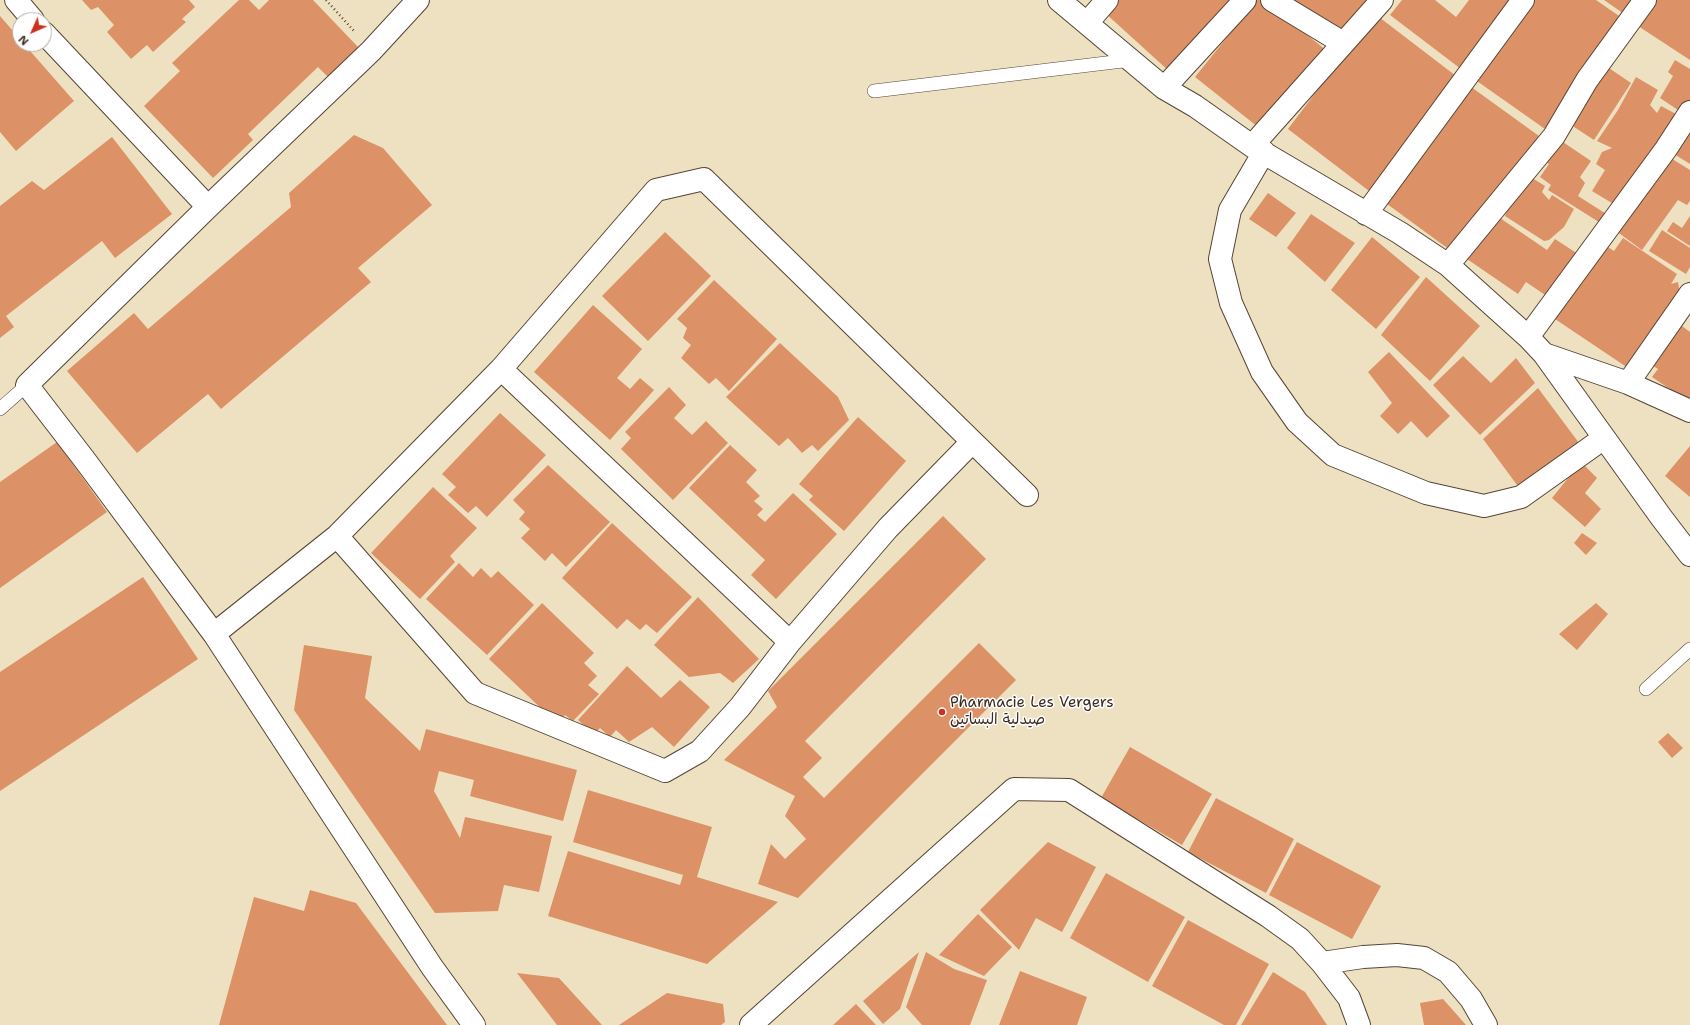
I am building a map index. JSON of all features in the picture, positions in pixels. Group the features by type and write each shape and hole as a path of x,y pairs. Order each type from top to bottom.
{"street":[{"path":"16,0 26,12"},
{"path":"418,0 371,51 208,207 27,385 214,634 432,967 474,1025"},
{"path":"1059,0 1164,88 1195,106 1258,149 1400,233 1448,265 1528,336 1544,354 1690,555"},
{"path":"1087,23 1107,0"},
{"path":"1164,88 1245,0"},
{"path":"1272,0 1343,44"},
{"path":"1382,0 1343,44 1258,149 1230,210 1220,259 1231,303 1262,372 1297,422 1333,455 1426,493 1484,506 1521,497 1604,438"},
{"path":"1366,214 1523,0"},
{"path":"1448,265 1554,136 1587,80 1645,0"},
{"path":"52,41 208,207"},
{"path":"1528,336 1666,149 1690,112"},
{"path":"214,634 336,536 501,369 656,190 704,179 1027,495"},
{"path":"1628,383 1690,294"},
{"path":"1544,354 1628,383 1690,411"},
{"path":"501,369 790,642"},
{"path":"336,536 475,693 665,771 700,751 740,707 790,642 888,528 972,442"},
{"path":"751,1025 1014,789 1069,790 1268,916 1300,939 1322,963 1349,998 1359,1025"},
{"path":"1322,963 1363,957 1397,955 1424,958 1448,972 1471,999 1486,1025"}],"lane":[{"path":"874,91 1131,60"},
{"path":"0,409 27,385"},
{"path":"1646,689 1690,649"}],"path":[{"path":"326,0 371,51"}],"building":[{"path":"82,0 189,0 195,7 182,19 186,22 153,52 147,45 131,59 107,32 114,25 98,7 91,10"},
{"path":"239,0 249,0 259,10 269,0 313,0 359,48 329,78 318,67 248,134 253,140 213,178 144,106 180,71 172,63"},
{"path":"1115,0 1235,0 1170,72 1104,12"},
{"path":"1257,0 1264,0 1327,51 1263,131 1195,77"},
{"path":"1283,0 1372,0 1342,35"},
{"path":"1402,0 1435,0 1456,17 1469,0 1511,0 1461,69 1390,15"},
{"path":"1529,0 1596,0 1622,18 1545,129 1474,79"},
{"path":"1604,0 1642,0 1630,18"},
{"path":"1651,0 1690,0 1690,60 1635,24"},
{"path":"1375,14 1460,79 1373,194 1288,129"},
{"path":"0,16 12,30 12,52 31,52 74,101 16,151 0,132"},
{"path":"1675,60 1690,69 1690,104 1684,114 1660,98 1673,76 1668,72"},
{"path":"1603,64 1631,83 1594,140 1565,121"},
{"path":"1636,77 1658,90 1650,105 1657,113 1661,106 1676,114 1620,208 1592,191 1605,170 1596,164 1602,152 1612,148 1597,141 1618,110"},
{"path":"1467,84 1539,136 1454,253 1383,201"},
{"path":"1690,129 1690,164 1674,154"},
{"path":"354,135 383,148 432,205 358,268 371,282 221,409 208,394 137,453 67,371 134,313 148,329 291,207 289,193"},
{"path":"1554,136 1591,161 1580,177 1585,183 1578,196 1611,217 1602,224 1548,190 1551,185 1540,177 1549,164 1540,158"},
{"path":"112,137 172,214 115,258 102,241 6,316 14,327 0,338 0,206 32,181 44,190"},
{"path":"1669,157 1690,170 1690,201 1687,205 1678,200 1642,250 1612,228"},
{"path":"1529,176 1545,186 1542,192 1549,200 1552,195 1574,209 1564,227 1549,240 1544,241 1505,216 1510,204"},
{"path":"1268,193 1296,213 1276,237 1249,219"},
{"path":"1311,214 1355,243 1325,282 1287,248"},
{"path":"1497,216 1547,250 1555,239 1581,256 1551,299 1526,282 1518,294 1467,259"},
{"path":"1690,216 1690,246 1667,231 1673,222 1682,228"},
{"path":"1662,230 1690,248 1690,267 1686,274 1649,251"},
{"path":"665,232 711,276 648,341 602,296"},
{"path":"1372,237 1420,277 1376,329 1331,290"},
{"path":"1623,238 1677,274 1671,284 1678,282 1680,294 1634,372 1555,319 1605,245 1614,251"},
{"path":"1426,277 1480,326 1430,381 1381,335"},
{"path":"714,280 777,339 729,391 716,378 709,384 681,358 691,345 683,338 687,328 677,319"},
{"path":"593,305 642,349 617,378 630,389 640,378 654,390 610,440 534,372"},
{"path":"1680,321 1682,326 1690,332 1690,398 1674,392 1652,377 1658,369 1650,364"},
{"path":"780,343 838,397 849,420 818,451 812,445 802,453 788,438 779,446 726,397"},
{"path":"1389,352 1450,416 1427,438 1411,421 1398,434 1380,416 1392,403 1368,372"},
{"path":"1463,356 1491,383 1516,358 1535,383 1480,435 1433,385"},
{"path":"669,387 686,405 674,418 692,435 706,421 728,443 673,500 621,449 631,438 625,432"},
{"path":"1538,388 1582,447 1520,489 1483,439"},
{"path":"500,413 546,455 487,517 476,506 468,513 448,495 456,487 442,474"},
{"path":"858,417 906,461 844,531 809,500 813,496 799,484"},
{"path":"57,442 107,512 0,588 0,482"},
{"path":"730,445 757,470 746,482 760,496 754,501 763,509 757,515 765,522 793,493 837,534 776,599 751,575 765,560 689,488"},
{"path":"1690,446 1690,497 1665,476"},
{"path":"1581,462 1597,478 1585,493 1601,509 1585,527 1552,498"},
{"path":"548,465 610,522 566,567 552,553 545,561 521,538 530,529 519,519 525,512 513,500"},
{"path":"433,487 477,528 450,556 455,562 420,599 371,553"},
{"path":"943,516 986,559 805,741 822,758 803,777 824,798 979,643 1016,680 798,898 758,884 771,844 785,859 806,839 785,816 795,796 724,760 777,707 768,691"},
{"path":"612,523 692,597 657,633 646,624 640,630 627,619 617,629 562,578"},
{"path":"1582,533 1597,543 1586,555 1574,543"},
{"path":"459,563 473,577 481,568 491,578 498,571 534,605 487,655 426,599"},
{"path":"143,577 198,659 0,791 0,672"},
{"path":"698,597 759,659 733,683 720,673 689,677 654,645"},
{"path":"542,603 594,653 584,663 597,676 588,685 599,694 573,721 565,715 560,721 549,711 547,714 489,659"},
{"path":"1596,603 1608,614 1577,650 1559,634"},
{"path":"304,645 372,656 365,698 420,751 426,729 577,770 563,821 470,796 474,780 439,771 434,791 460,838 465,817 552,836 539,892 504,885 498,911 435,913 294,710"},
{"path":"627,666 661,698 680,680 710,707 674,747 652,727 629,742 616,730 610,737 600,728 594,734 578,720"},
{"path":"1668,733 1683,748 1672,758 1658,742"},
{"path":"1130,747 1212,794 1182,845 1101,798"},
{"path":"588,790 712,827 697,877 778,902 707,964 548,916 568,851 680,885 683,875 573,842"},
{"path":"1216,798 1294,839 1266,893 1188,852"},
{"path":"1048,842 1096,867 1062,932 1036,918 1019,950 980,910"},
{"path":"1297,842 1381,886 1352,939 1269,895"},
{"path":"1106,873 1185,917 1148,982 1070,938"},
{"path":"310,890 356,903 447,1025 219,1025 254,897 304,911"},
{"path":"978,914 1012,947 984,976 939,955"},
{"path":"1188,920 1269,964 1236,1025 1224,1025 1152,986"},
{"path":"919,952 900,1009 883,1024 863,1001"},
{"path":"926,952 954,969 987,980 970,1025 922,1025 906,1007"},
{"path":"1020,971 1087,997 1077,1025 999,1025"},
{"path":"1273,972 1305,992 1327,1025 1241,1025"},
{"path":"517,973 559,978 602,1025 557,1025"},
{"path":"667,993 723,1004 725,1022 721,1025 619,1025"},
{"path":"1443,999 1466,1025 1424,1025 1420,1003"},
{"path":"856,1004 876,1025 833,1025"}],"place":[{"name":"Pharmacie Les Vergers صيدلية البساتين","path":"942,712"}]}
